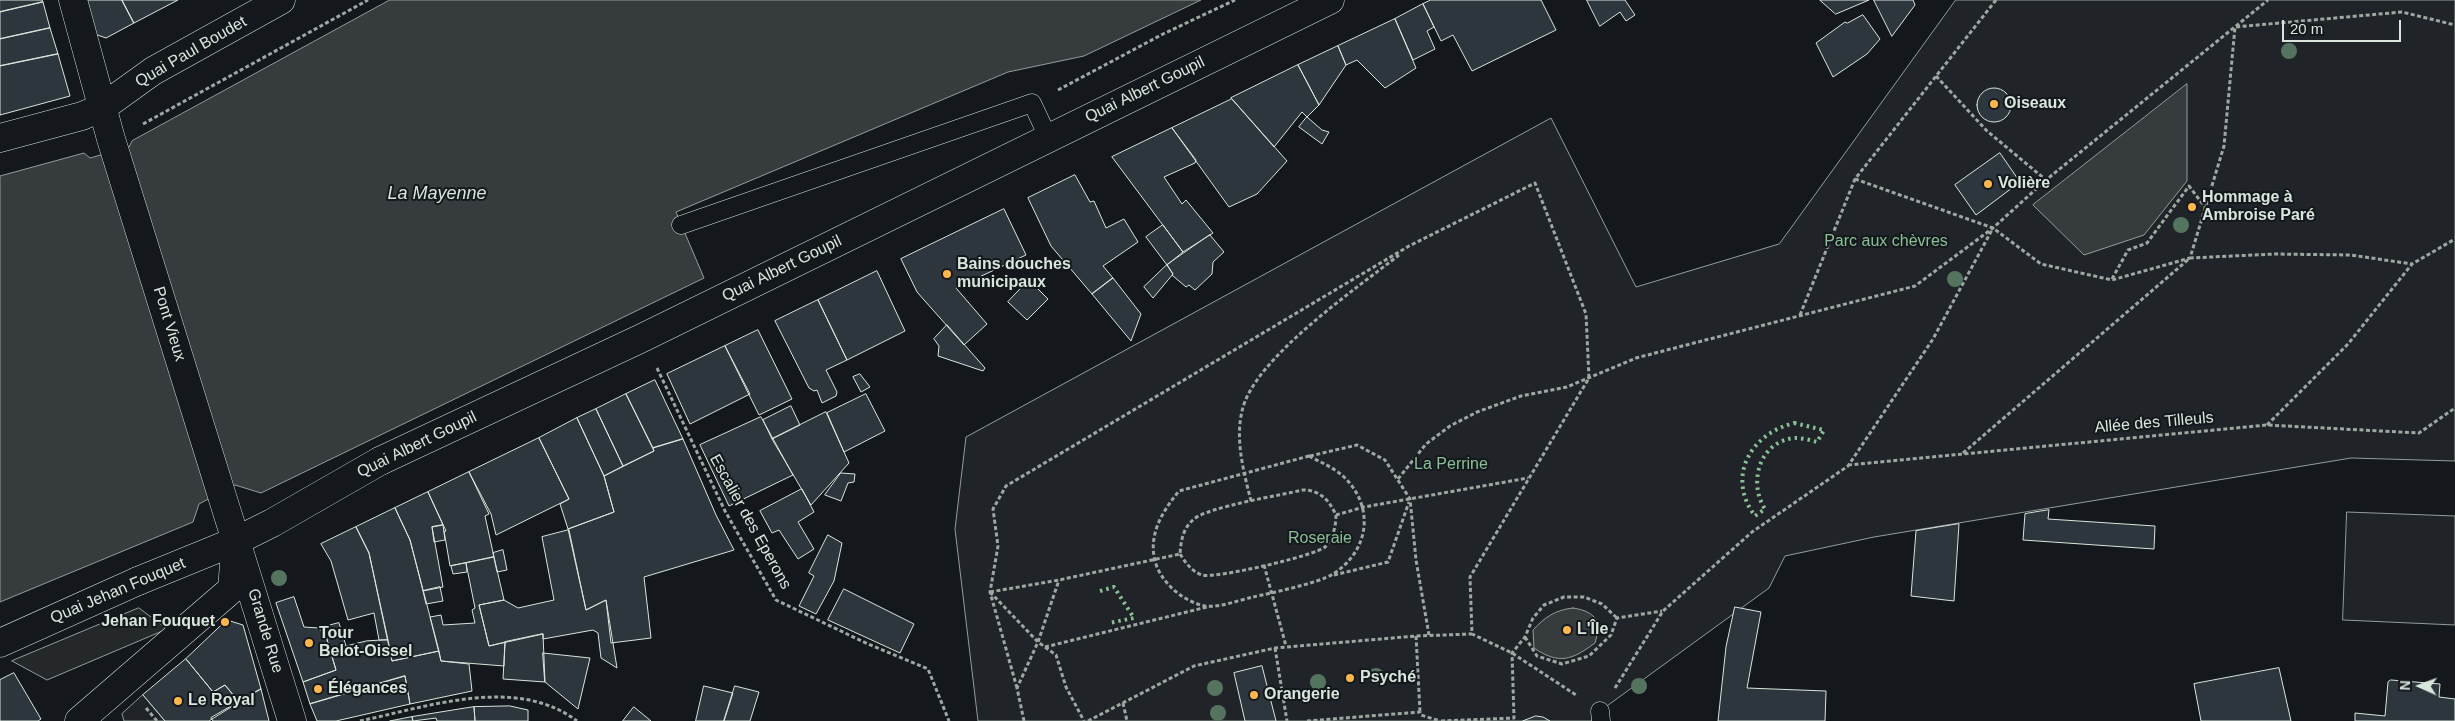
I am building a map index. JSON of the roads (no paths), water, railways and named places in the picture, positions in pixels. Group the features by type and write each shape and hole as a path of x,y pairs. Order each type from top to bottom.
{"street":[{"name":"Pont Vieux","path":"73,0 111,139 236,541"},
{"name":"Quai Paul Boudet","path":"0,138 82,116 103,107 153,70 281,0"},
{"name":"Quai Albert Goupil","path":"236,541 272,523 380,461 642,338 1330,0"},
{"name":"Quai Jehan Fouquet","path":"0,643 236,541"},
{"path":"79,721 232,589 236,541"},
{"name":"Grande Rue","path":"236,541 292,721"}],"lane":[{"path":"681,225 1032,103 1048,137"}],"water":[{"name":"La Mayenne","path":"390,0 1201,0 1084,56 1008,72 676,212 704,278 261,493 235,485 199,504 193,522 0,602 0,176 84,153 90,158 129,147 132,141"},
{"path":"2187,84 2187,181 2144,235 2084,255 2033,205"},
{"path":"1573,608 1588,613 1600,624 1595,643 1572,657 1565,658 1551,657 1534,648 1533,630 1537,625 1556,612"}],"place":[{"name":"Oiseaux","path":"1994,104"},
{"name":"Volière","path":"1988,184"},
{"name":"Hommage à Ambroise Paré","path":"2192,207"},
{"name":"Bains douches municipaux","path":"947,274"},
{"name":"Jehan Fouquet","path":"225,622"},
{"name":"L'Île","path":"1567,630"},
{"name":"Tour Belot-Oissel","path":"309,643"},
{"name":"Psyché","path":"1350,678"},
{"name":"Élégances","path":"318,689"},
{"name":"Orangerie","path":"1254,695"},
{"name":"Le Royal","path":"178,701"}],"park label":[{"name":"Parc aux chèvres","path":"1886,242"},
{"name":"La Perrine","path":"1451,465"},
{"name":"Roseraie","path":"1320,539"}]}
